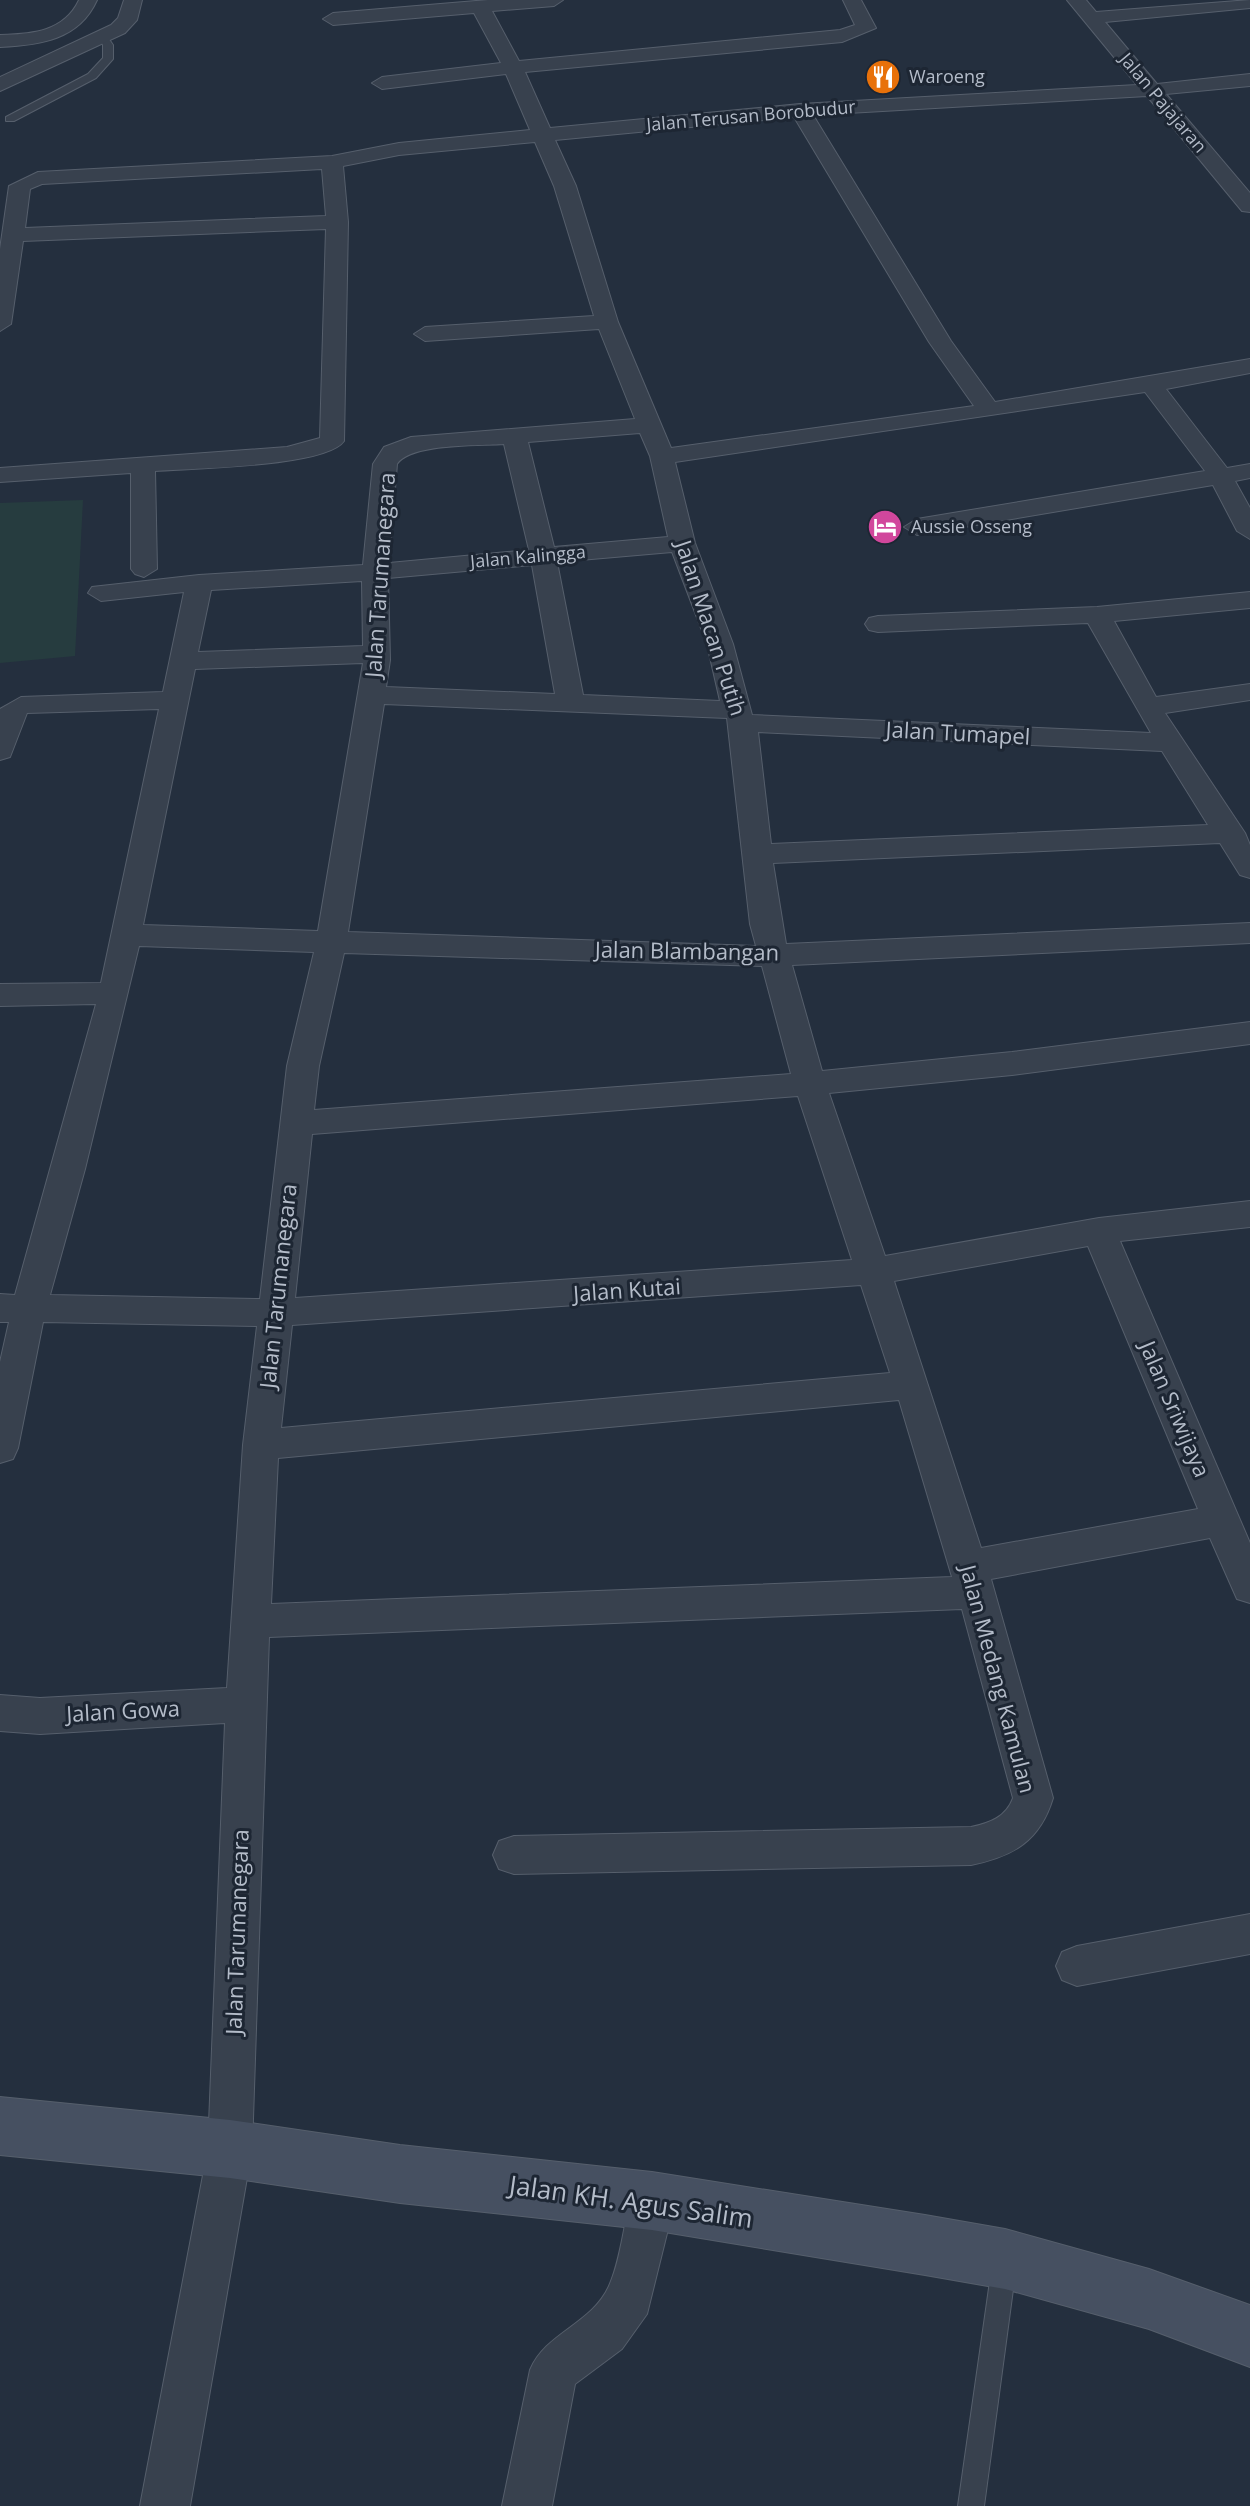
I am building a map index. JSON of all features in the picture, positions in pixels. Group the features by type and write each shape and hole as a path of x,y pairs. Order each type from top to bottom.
{"street":[{"path":"0,41 35,38 73,25 83,16 88,0"},
{"path":"2,83 102,37 127,20 133,0"},
{"path":"333,19 472,10 554,0"},
{"path":"382,83 856,33 866,28 866,23 852,0"},
{"name":"Jalan Pajajaran","path":"1076,0 1152,90 1242,185 1250,206"},
{"path":"1090,18 1250,2"},
{"name":"Jalan Macan Putih","path":"472,10 513,67 565,186 607,322 662,456 682,543 720,644 739,716 765,924 810,1084 874,1271"},
{"name":"Jalan Terusan Borobudur","path":"12,235 20,186 38,178 332,162 399,149 800,110 1152,90 1250,80"},
{"path":"800,110 940,342 988,409"},
{"path":"0,475 308,452 332,441 337,222 332,162"},
{"path":"1,314 4,264 12,235 337,222"},
{"path":"425,334 607,322"},
{"path":"662,456 1151,385 1250,366"},
{"path":"1151,385 1220,475 1250,531"},
{"path":"570,701 543,555 515,438 648,425"},
{"name":"Jalan Tarumanegara","path":"165,2506 230,2149 246,1704 261,1445 303,1066 332,939 377,654 375,572 385,464 393,452 411,444 515,438"},
{"path":"143,465 144,569"},
{"path":"917,527 1250,471"},
{"name":"Jalan Kalingga","path":"101,593 199,583 375,572 682,543"},
{"path":"0,1448 14,1308 69,1169 114,993 199,583"},
{"path":"878,624 1097,615 1250,600"},
{"path":"1097,615 1148,707 1231,833 1250,868"},
{"path":"184,661 377,654"},
{"path":"1148,707 1250,692"},
{"name":"Jalan Tumapel","path":"371,695 570,701 739,716 1173,743"},
{"path":"0,751 13,710 21,705 173,700"},
{"path":"757,854 1231,833"},
{"name":"Jalan Blambangan","path":"124,935 332,939 755,956 1250,933"},
{"path":"0,995 114,993"},
{"path":"296,1123 810,1084 1128,1051 1250,1033"},
{"name":"Jalan Kutai","path":"14,1308 274,1313 874,1271 1099,1231 1250,1214"},
{"name":"Jalan Sriwijaya","path":"1099,1231 1250,1587"},
{"name":"Jalan Medang Kamulan","path":"514,1855 971,1846 1000,1840 1029,1815 1033,1798 972,1579 874,1271"},
{"path":"261,1445 912,1385"},
{"path":"251,1621 972,1579 1223,1520"},
{"name":"Jalan Gowa","path":"0,1713 40,1716 246,1704"},
{"path":"1077,1966 1250,1934"},
{"name":"Jalan KH. Agus Salim","path":"0,2126 230,2149 400,2174 652,2201 1005,2259 1149,2299 1250,2336"},
{"path":"527,2506 554,2370 605,2332 630,2297 652,2201"}],"lane":[{"path":"10,119 92,76 108,59 108,45 102,37"},
{"path":"971,2506 1005,2259"}],"green space":[{"path":"83,500 75,656 0,663 0,503"}],"place":[{"name":"Waroeng","path":"883,77"},
{"name":"Aussie Osseng","path":"885,527"}]}
